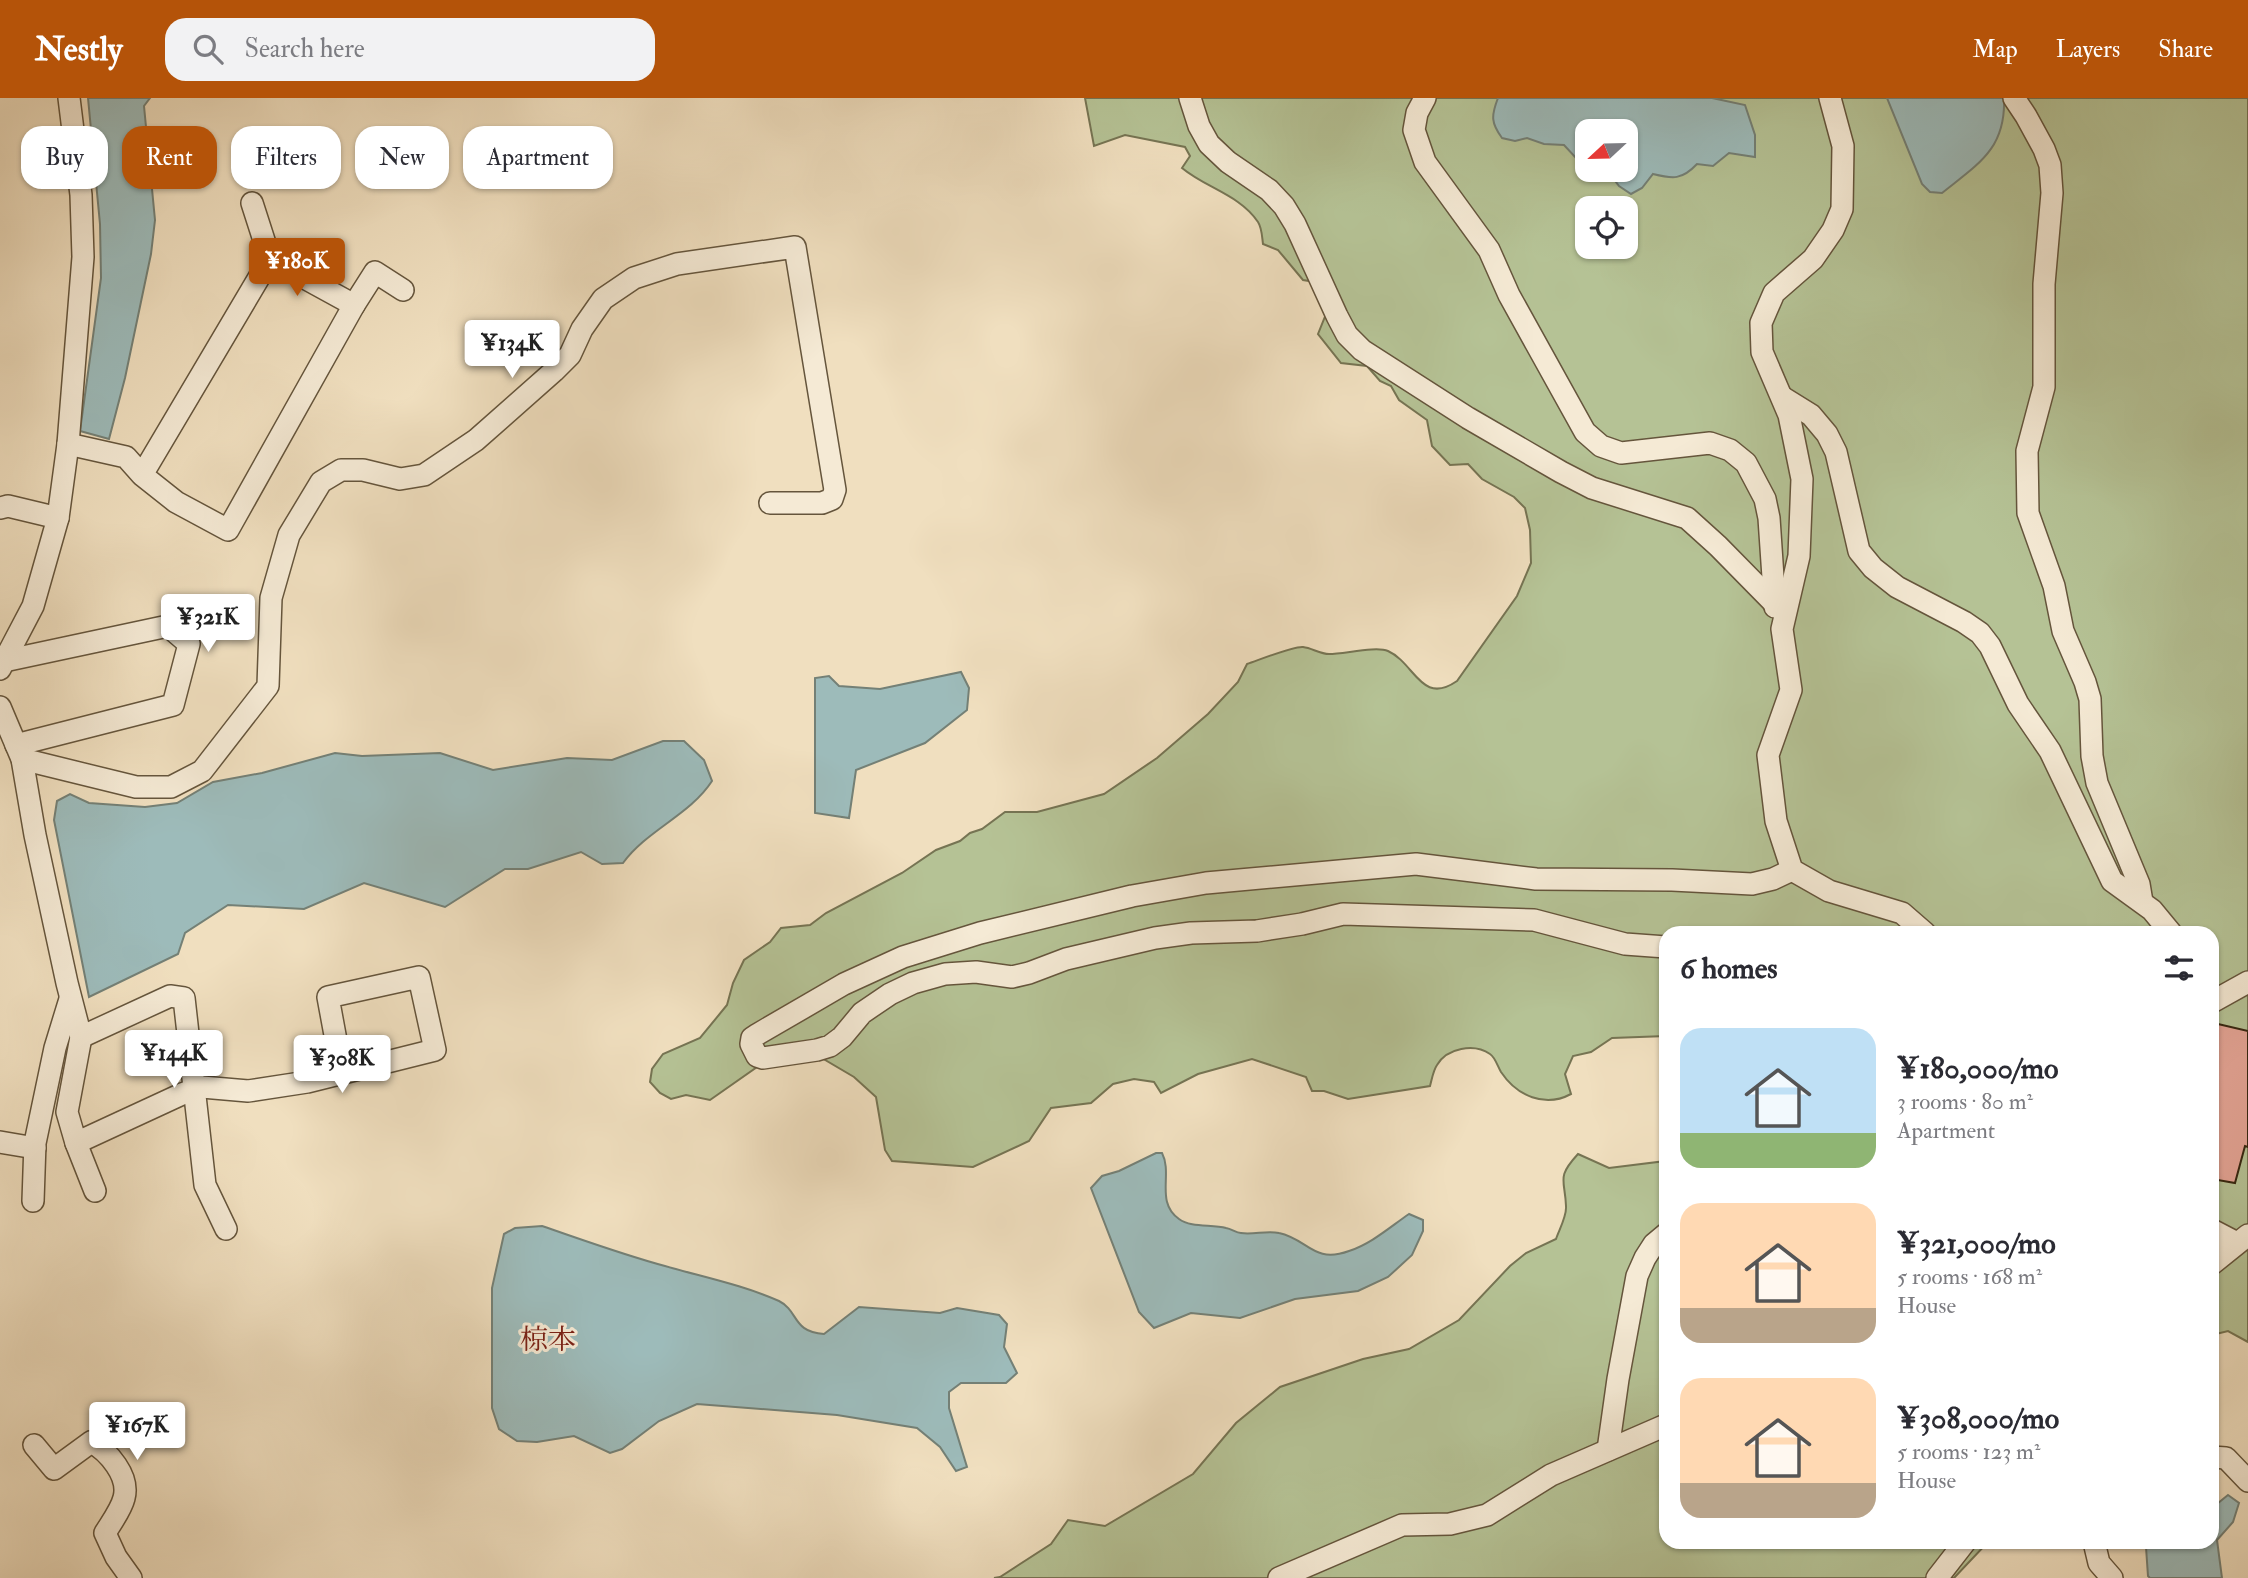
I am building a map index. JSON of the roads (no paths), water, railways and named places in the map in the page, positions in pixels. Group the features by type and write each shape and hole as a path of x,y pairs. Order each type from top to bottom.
{"street":[{"path":"2,665 33,606 58,518 68,444 83,257 81,195 69,98"},
{"path":"1190,98 1199,126 1209,144 1228,162 1269,190 1284,206 1342,326 1362,350 1468,418 1561,472 1592,488 1687,518 1774,604"},
{"path":"1425,98 1417,113 1413,130 1425,162 1489,250 1509,295 1585,432 1601,446 1621,453 1710,443 1730,450 1745,463 1765,499 1769,518 1774,604 1782,629 1791,690 1768,755 1776,821 1792,870 1829,891 1902,913 1917,926"},
{"path":"1782,629 1798,556 1802,479 1789,415 1762,352 1760,323 1774,293 1813,259 1833,230 1842,209 1843,146 1830,98"},
{"path":"2014,98 2050,164 2052,193 2044,284 2044,387 2026,451 2028,513 2054,586 2063,631 2073,650 2090,699 2092,756 2097,783 2139,884 2142,902"},
{"path":"252,203 270,259 354,305"},
{"path":"19,752 136,787 171,787 202,771 268,686 271,597 289,535 321,482 341,470 363,470 400,479 424,475 475,440 554,371 570,355 582,329 603,299 634,278 677,264 795,247 835,490 832,499 822,503 770,503"},
{"path":"142,475 270,259"},
{"path":"68,444 126,457 142,475 176,502 228,530 375,272 404,290"},
{"path":"1782,397 1811,415 1827,434 1836,452 1859,551 1872,568 1897,587 1980,633 1990,646 2018,704 2050,751 2112,881 2152,909 2165,926"},
{"path":"0,509 8,506 58,518"},
{"path":"2,665 168,626 189,644 173,705 19,752"},
{"path":"0,708 19,752 80,1037 67,1112 95,1191"},
{"path":"1659,946 1625,944 1534,920 1343,914 1257,931 1191,933 1155,938 1066,958 1029,973 1012,976 976,972 945,974 890,993 862,1013 842,1037 830,1046 763,1058 757,1056 751,1044 752,1038 758,1034 844,985 903,957 980,933 1169,889 1206,883 1416,864 1536,878 1752,884 1773,879 1792,870"},
{"path":"76,1143 202,1087 248,1091 307,1082 435,1050 419,977 328,997 342,1073"},
{"path":"2219,998 2248,982"},
{"path":"80,1037 170,996 184,999 205,1185 226,1229"},
{"path":"33,1201 35,1148 55,1048 71,999"},
{"path":"0,1142 35,1148"},
{"path":"2219,1232 2243,1239"},
{"path":"2219,1258 2243,1239"},
{"path":"1608,1450 1637,1276 1645,1258 1659,1240"},
{"path":"1279,1578 1402,1525 1450,1524 1487,1515 1551,1475 1659,1428"},
{"path":"34,1445 54,1469 91,1442 104,1449 113,1460 122,1479 125,1496 105,1534 116,1557 131,1578"},
{"path":"2219,1458 2225,1458 2248,1481"},
{"path":"1937,1578 1960,1549"},
{"path":"2096,1549 2099,1563 2112,1578"}],"water":[{"path":"88,98 150,98 144,106 146,126 122,126 122,189 152,189 155,220 151,254 125,378 109,439 80,431 101,278 97,189 108,189 108,126 91,126"},
{"path":"1498,98 1712,98 1745,105 1755,135 1755,157 1729,153 1713,166 1697,164 1682,176 1653,174 1642,188 1631,194 1616,182 1638,182 1638,119 1575,119 1575,157 1564,145 1544,144 1527,138 1515,141 1502,138 1493,119"},
{"path":"1887,98 2004,98 2000,130 1995,143 1978,164 1942,193 1930,192 1922,184"},
{"path":"961,672 969,688 967,710 925,743 856,770 849,818 815,813 815,678 829,676 839,686 880,689"},
{"path":"663,741 684,741 704,760 712,781 692,804 644,841 623,863 602,864 581,852 528,869 505,869 445,907 364,883 304,909 228,905 185,933 178,954 89,997 54,820 57,801 70,794 89,803 145,807 177,803 213,782 262,773 335,753 362,756 440,753 493,770 567,758 612,760"},
{"path":"1156,1153 1162,1153 1165,1161 1168,1204 1179,1219 1189,1224 1220,1227 1239,1233 1279,1233 1327,1255 1349,1251 1365,1244 1409,1214 1423,1220 1423,1231 1412,1255 1388,1277 1358,1291 1295,1299 1240,1318 1191,1313 1154,1328 1139,1312 1091,1188 1102,1176"},
{"path":"542,1226 634,1257 765,1295 785,1305 806,1329 824,1334 859,1307 940,1313 957,1308 999,1315 1007,1324 1004,1347 1017,1373 1006,1383 961,1383 949,1392 949,1408 967,1467 956,1471 940,1447 917,1428 837,1415 697,1404 659,1421 622,1449 610,1453 574,1436 537,1442 517,1441 499,1429 492,1408 492,1288 504,1234 515,1228"},
{"path":"2228,1495 2239,1503 2233,1522 2219,1538 2219,1502"},
{"path":"2146,1549 2218,1549 2222,1578 2148,1576"}],"district":[{"name":"椋本","path":"548,1339"}]}
